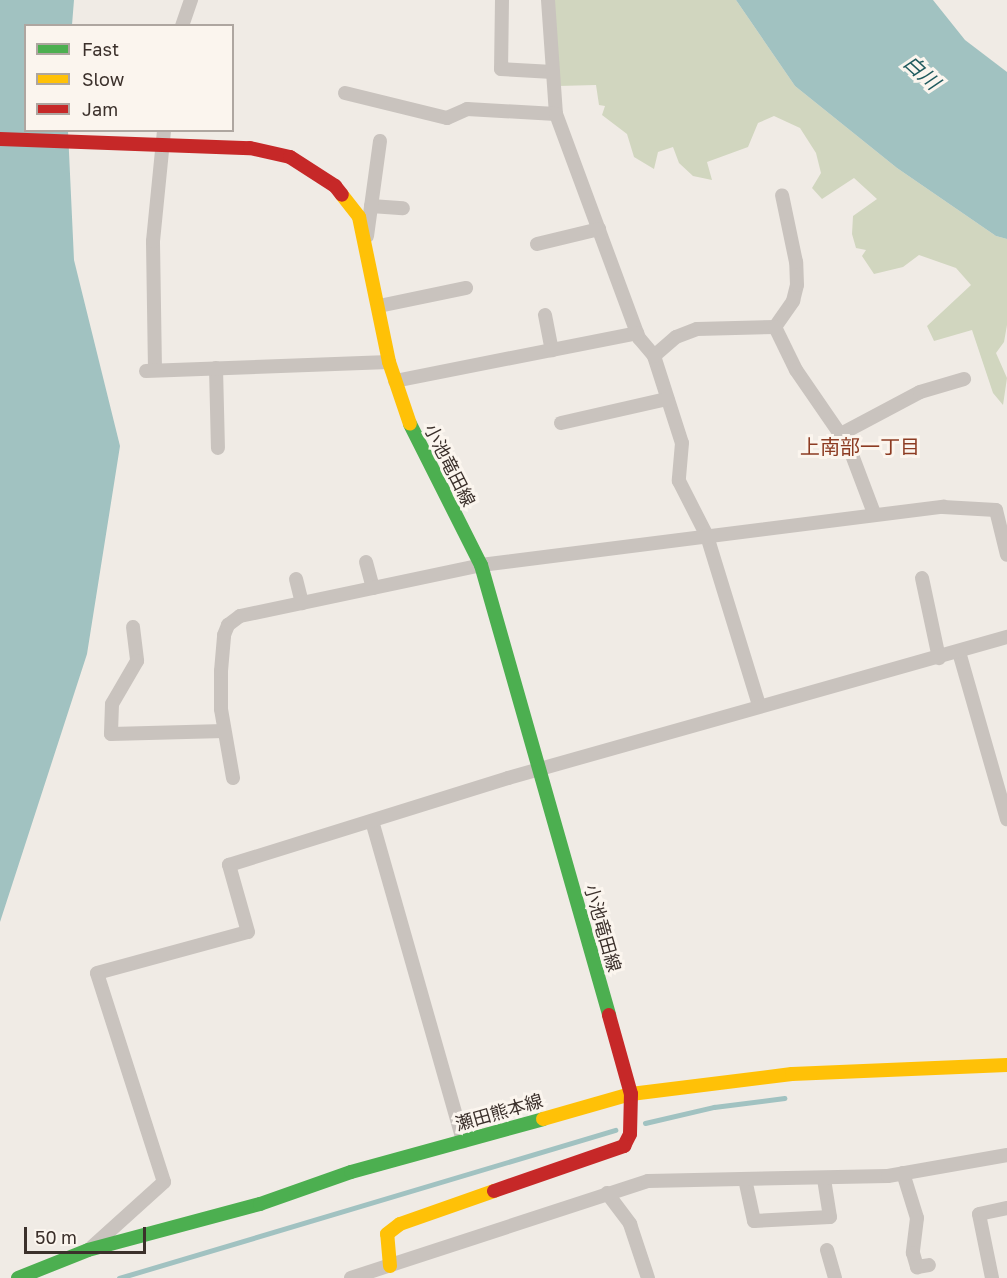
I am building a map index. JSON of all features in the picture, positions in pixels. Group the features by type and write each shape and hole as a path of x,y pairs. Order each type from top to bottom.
{"main road":[{"name":"小池竜田線","path":"0,139 92,141 163,137 250,148 290,158 335,186 359,217 366,241 389,362 418,445 481,566 632,1094 630,1134 624,1146 400,1224 387,1234 391,1272"},
{"name":"瀬田熊本線","path":"18,1278 88,1250 260,1204 463,1141 632,1094 792,1074 1007,1065"}],"street":[{"path":"183,24 191,0"},
{"path":"502,0 501,69 553,72"},
{"path":"548,0 556,114 637,333 654,356 682,443 680,481 707,536 759,705"},
{"path":"345,93 447,118 467,109 556,114"},
{"path":"163,137 153,241 150,371 389,362"},
{"path":"366,241 380,141"},
{"path":"775,327 793,301 797,285 796,262 782,195"},
{"path":"371,206 403,208"},
{"path":"537,244 598,230"},
{"path":"379,306 466,288"},
{"path":"545,315 552,350"},
{"path":"654,356 676,338 698,329 775,327"},
{"path":"775,327 801,378 841,434 862,475 874,513"},
{"path":"394,381 637,333"},
{"path":"216,368 218,448"},
{"path":"841,434 920,392 964,379"},
{"path":"561,423 667,399"},
{"path":"233,778 224,731 221,680 228,625 240,616 481,566 874,513 992,507 998,512 1007,555"},
{"path":"366,562 373,588"},
{"path":"922,578 939,657"},
{"path":"296,579 302,603"},
{"path":"133,627 137,661 112,704 111,734 224,731"},
{"path":"88,1250 164,1182 97,973 248,932 229,865 759,705 1007,637"},
{"path":"959,652 1007,819"},
{"path":"372,821 463,1141"},
{"path":"351,1278 391,1272 607,1193 648,1181 825,1179 903,1173 1007,1155"},
{"path":"903,1173 917,1218 912,1250 918,1267"},
{"path":"745,1179 754,1221 830,1217 825,1179"},
{"path":"607,1193 630,1224 648,1278"},
{"path":"992,1278 979,1214 1007,1208"},
{"path":"827,1250 835,1278"}],"green space":[{"path":"550,0 736,0 795,86 897,168 996,236 1007,239 1007,325 1004,342 996,353 1007,378 1003,405 993,393 972,330 934,341 927,326 971,285 956,268 919,255 903,267 874,274 862,256 866,250 856,248 852,234 853,216 877,199 854,178 822,199 812,188 821,173 816,153 800,128 774,116 758,123 748,147 707,162 712,180 693,176 679,163 673,147 658,152 654,169 634,157 627,134 602,115 605,106 599,105 596,85 558,86"}],"water":[{"path":"0,0 74,0 72,24 24,24 24,132 68,132 74,260 120,446 87,654 0,922"},
{"name":"白川","path":"736,0 933,0 965,40 1007,72 1007,239 996,236 897,168 795,86"}],"waterway":[{"path":"645,1123 714,1107 784,1098"},
{"path":"119,1278 615,1130"}],"traffic: fast":[{"path":"410,424 481,565 609,1015"},
{"path":"18,1278 88,1250 260,1204 351,1172 543,1119"}],"traffic: slow":[{"path":"342,195 359,217 389,362 410,424"},
{"path":"543,1119 631,1094 792,1074 1007,1065"},
{"path":"390,1266 387,1234 400,1224 494,1191"}],"traffic: jam":[{"path":"0,139 250,148 290,157 335,186 342,195"},
{"path":"494,1191 624,1146 630,1134 631,1094 609,1015"}],"district":[{"name":"上南部一丁目","path":"860,446"}]}
